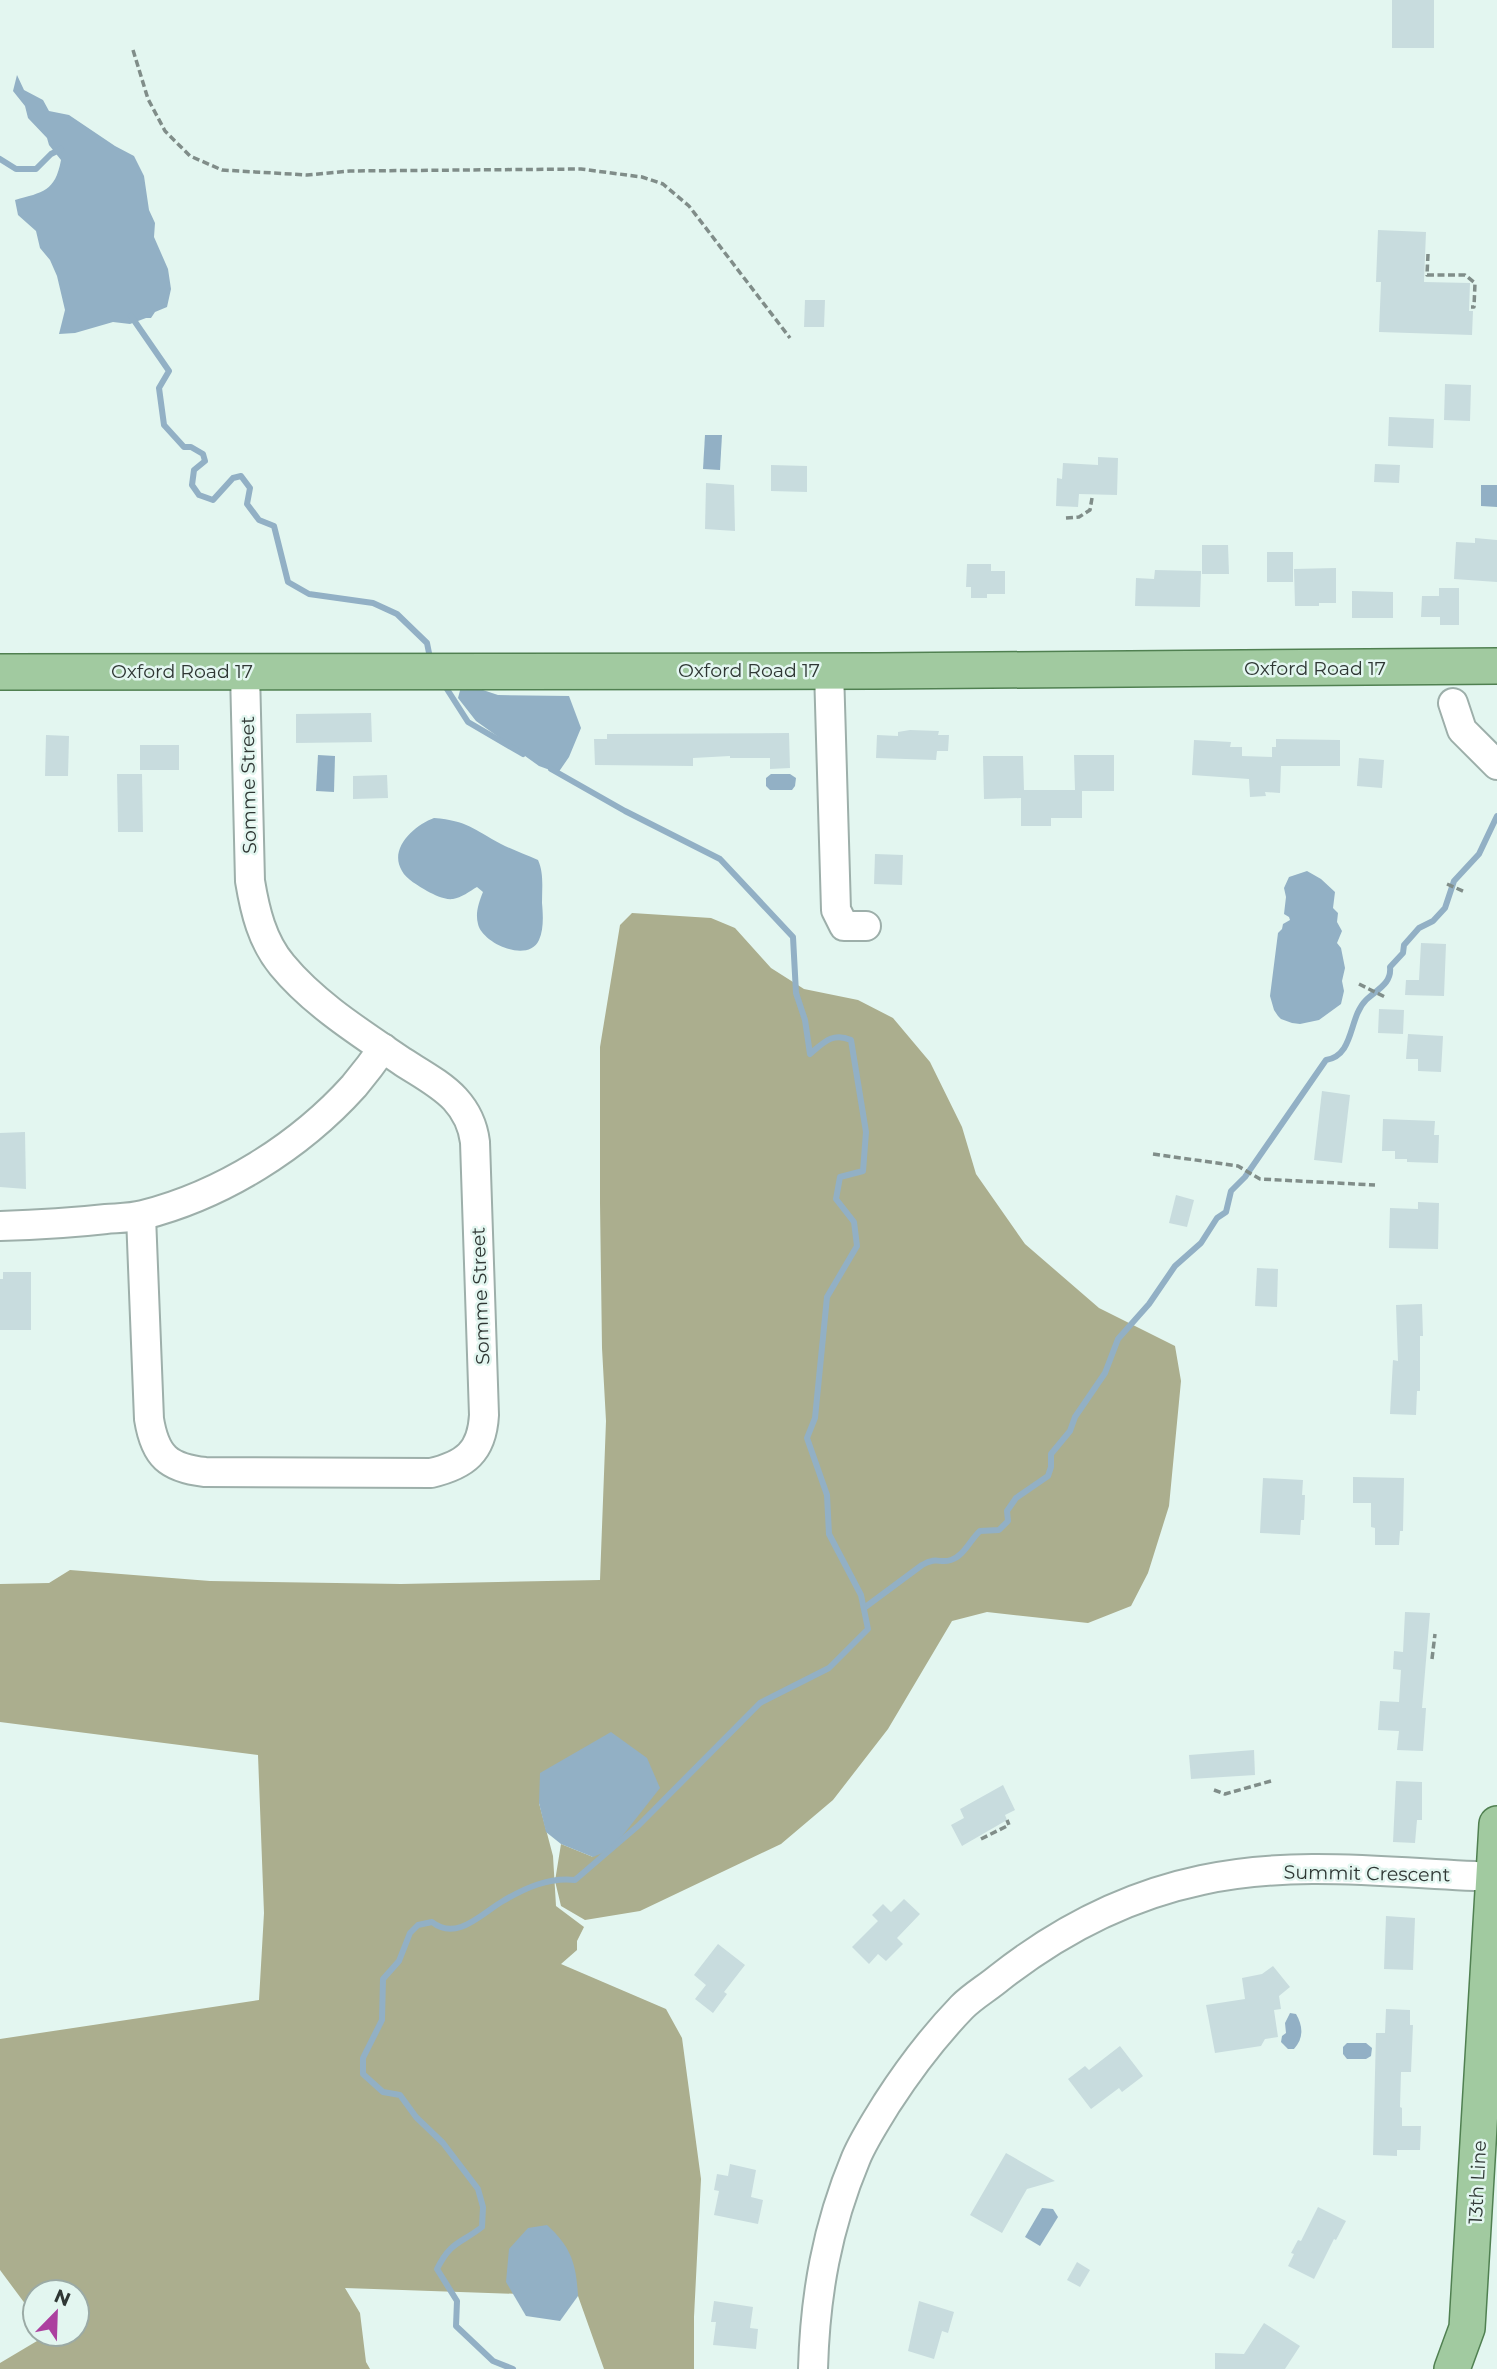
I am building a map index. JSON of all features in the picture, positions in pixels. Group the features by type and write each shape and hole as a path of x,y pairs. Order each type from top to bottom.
{"main road":[{"name":"Oxford Road 17","path":"0,672 1497,666"},
{"name":"13th Line","path":"1452,2369 1467,2328 1496,1877 1497,1824"}],"street":[{"path":"829,670 836,910 844,926 866,926"},
{"name":"Somme Street","path":"141,1216 149,1419 158,1451 175,1466 205,1472 431,1473 449,1469 467,1458 479,1441 484,1415 473,1128 456,1100 442,1087 383,1048 304,989 281,965 260,925 250,881 245,671"},
{"path":"1453,703 1462,730 1497,765"},
{"path":"0,1226 61,1224 141,1216 191,1199 237,1178 279,1151 316,1121 353,1087 383,1048"},
{"name":"Summit Crescent","path":"813,2369 821,2269 857,2156 894,2092 919,2058 963,2006 1015,1966 1074,1927 1102,1913 1155,1892 1204,1880 1266,1871 1328,1869 1496,1877"}],"path":[{"path":"133,50 148,99 165,131 190,156 222,170 307,175 350,171 581,169 642,177 663,184 689,206 790,338"},
{"path":"1428,254 1427,275 1465,275 1475,283 1474,307 1471,307"},
{"path":"1066,518 1085,514 1090,510 1092,498"},
{"path":"1447,884 1465,892"},
{"path":"1359,984 1385,997"},
{"path":"1153,1154 1238,1166 1260,1180 1375,1185"},
{"path":"1432,1659 1435,1634"},
{"path":"1214,1790 1225,1794 1271,1781"},
{"path":"981,1839 1009,1825 1007,1820"}],"green space":[{"path":"632,913 711,918 735,928 771,968 804,989 858,1000 893,1018 930,1062 962,1127 976,1174 1025,1244 1099,1308 1175,1346 1181,1381 1169,1506 1148,1573 1131,1606 1088,1623 987,1612 952,1621 888,1729 833,1800 781,1844 640,1911 585,1920 561,1906 555,1881 561,1844 593,1857 539,1803 553,1856 556,1906 584,1927 577,1941 577,1950 561,1964 666,2009 682,2038 701,2179 694,2369 604,2369 578,2296 345,2288 360,2313 366,2362 370,2369 0,2369 0,2363 25,2348 91,2348 91,2278 21,2278 21,2298 0,2270 0,2039 259,2000 264,1913 258,1755 0,1722 0,1584 49,1583 70,1570 210,1581 401,1584 600,1580 606,1421 602,1348 600,1047 620,925"}],"water":[{"path":"17,75 24,90 43,100 49,111 69,115 134,156 144,176 149,210 155,223 154,237 168,269 171,289 167,307 155,312 151,318 130,324 113,322 75,333 59,334 65,310 57,276 50,260 40,248 36,231 18,215 15,200 33,195 51,185 61,160 47,138 28,118 25,106 13,91"},
{"path":"705,435 722,435 720,470 703,469"},
{"path":"1481,485 1497,485 1497,507 1481,506"},
{"path":"462,683 498,695 569,696 581,728 569,757 558,773 539,766 476,721 458,698"},
{"path":"318,755 335,756 334,792 316,791"},
{"path":"771,774 790,774 796,778 795,786 792,790 770,790 766,786 766,778"},
{"path":"434,818 463,824 538,860 542,875 543,922 541,936 533,947 525,950 506,948 496,944 481,931 477,912 483,892 477,887 459,897 446,899 427,891 404,874 398,854 401,846 419,826"},
{"path":"1307,871 1335,892 1333,908 1338,913 1337,922 1342,931 1337,943 1341,948 1345,968 1342,981 1344,991 1341,1004 1319,1020 1300,1024 1281,1019 1274,1010 1270,996 1278,933 1283,924 1290,920 1284,914 1284,888 1289,877"},
{"path":"611,1732 647,1758 660,1788 612,1849 593,1857 561,1844 546,1832 539,1803 540,1773"},
{"path":"1290,2013 1296,2014 1301,2027 1300,2041 1294,2049 1288,2049 1281,2042 1286,2033 1285,2023"},
{"path":"1347,2043 1366,2043 1372,2048 1371,2056 1366,2059 1347,2059 1343,2054 1343,2047"},
{"path":"1042,2208 1053,2209 1058,2217 1040,2246 1025,2237"},
{"path":"547,2225 567,2248 576,2274 578,2296 560,2321 526,2316 506,2282 509,2249 528,2228"}],"building":[{"path":"1392,0 1434,0 1434,48 1392,48"},
{"path":"1378,230 1426,232 1424,282 1470,283 1472,335 1379,332 1381,282 1376,282"},
{"path":"805,300 825,300 824,327 804,327"},
{"path":"1445,384 1471,385 1470,421 1444,420"},
{"path":"1389,417 1434,419 1433,448 1388,446"},
{"path":"1098,457 1118,458 1117,495 1079,494 1078,507 1056,506 1057,478 1062,479 1063,463 1098,465"},
{"path":"1375,464 1400,465 1399,483 1374,482"},
{"path":"771,465 807,466 807,492 771,491"},
{"path":"706,483 734,485 735,531 705,529"},
{"path":"1475,538 1497,540 1497,582 1454,579 1456,542 1475,543"},
{"path":"1202,545 1228,545 1229,574 1202,574"},
{"path":"1267,552 1293,552 1293,582 1267,582"},
{"path":"967,564 991,564 991,571 1005,571 1005,594 987,594 987,598 971,598 971,587 966,587"},
{"path":"1336,568 1336,603 1295,606 1294,569"},
{"path":"1155,570 1201,571 1200,607 1135,606 1136,578 1154,579"},
{"path":"1439,588 1459,588 1459,625 1440,625 1440,617 1421,617 1422,596 1439,596"},
{"path":"1352,591 1393,592 1393,618 1352,618"},
{"path":"371,713 372,742 296,743 296,714"},
{"path":"939,731 938,735 949,735 948,751 937,751 936,760 876,758 877,735 898,736 898,732"},
{"path":"789,733 790,768 770,769 770,758 730,756 693,758 693,766 595,765 594,739 607,739 607,734"},
{"path":"46,735 69,736 68,776 45,776"},
{"path":"1276,739 1340,740 1340,766 1281,766 1280,793 1265,792 1266,796 1250,797 1249,779 1192,775 1194,740 1231,742 1230,747 1242,747 1242,756 1272,757 1272,747 1276,747"},
{"path":"140,745 179,745 179,770 140,770"},
{"path":"1074,755 1114,755 1114,791 1082,791 1082,818 1051,818 1051,826 1021,826 1021,798 984,799 983,756 1023,756 1024,790 1075,790"},
{"path":"1359,758 1384,760 1382,788 1357,786"},
{"path":"117,774 142,774 143,832 118,832"},
{"path":"387,775 388,798 353,799 353,776"},
{"path":"875,854 903,855 902,885 874,884"},
{"path":"1421,943 1446,944 1444,996 1405,995 1406,980 1419,980"},
{"path":"1379,1009 1404,1010 1403,1034 1378,1033"},
{"path":"1408,1034 1443,1036 1441,1072 1418,1071 1418,1059 1406,1059"},
{"path":"1322,1091 1350,1095 1342,1163 1314,1160"},
{"path":"1383,1119 1435,1121 1434,1135 1439,1135 1438,1163 1407,1162 1407,1159 1395,1159 1395,1151 1382,1151"},
{"path":"25,1132 26,1189 0,1187 0,1133"},
{"path":"1176,1195 1194,1200 1187,1227 1169,1223"},
{"path":"1418,1202 1439,1203 1438,1249 1389,1248 1390,1208 1418,1209"},
{"path":"1257,1268 1278,1269 1277,1307 1255,1306"},
{"path":"3,1272 31,1272 31,1330 0,1330 0,1279 3,1279"},
{"path":"1422,1304 1423,1336 1420,1336 1420,1391 1417,1391 1416,1415 1390,1414 1393,1360 1398,1361 1396,1305"},
{"path":"1353,1477 1404,1478 1403,1531 1400,1531 1399,1545 1375,1545 1375,1528 1371,1527 1371,1503 1353,1503"},
{"path":"1263,1478 1303,1480 1304,1520 1301,1520 1300,1535 1260,1533"},
{"path":"1405,1612 1430,1613 1422,1708 1426,1708 1423,1751 1397,1750 1399,1731 1378,1730 1380,1701 1399,1702 1401,1670 1393,1669 1394,1651 1403,1652"},
{"path":"1254,1750 1255,1775 1191,1779 1189,1755"},
{"path":"1396,1781 1422,1782 1422,1820 1417,1820 1415,1843 1393,1842"},
{"path":"1003,1785 1015,1810 1005,1815 1007,1820 962,1846 951,1825 964,1818 960,1809"},
{"path":"904,1899 920,1914 897,1938 903,1944 886,1961 878,1954 869,1964 852,1947 878,1921 872,1915 883,1904 891,1912"},
{"path":"1386,1916 1415,1918 1413,1970 1384,1969"},
{"path":"718,1944 745,1965 724,1992 727,1994 713,2013 695,1999 706,1985 694,1975"},
{"path":"1273,1966 1290,1987 1279,1996 1281,2009 1274,2010 1278,2037 1265,2039 1261,2046 1215,2053 1206,2005 1245,1999 1242,1978 1262,1974"},
{"path":"1386,2009 1410,2010 1410,2025 1413,2025 1411,2072 1401,2072 1400,2107 1402,2126 1421,2126 1420,2150 1397,2150 1397,2156 1373,2155 1376,2033 1385,2033"},
{"path":"1120,2046 1143,2076 1122,2092 1119,2088 1091,2109 1068,2079 1085,2066 1089,2070"},
{"path":"1006,2153 1055,2181 1027,2189 1002,2233 970,2215"},
{"path":"730,2164 756,2170 751,2197 763,2200 758,2224 714,2215 719,2191 714,2190 717,2174 728,2176"},
{"path":"1318,2207 1346,2221 1314,2279 1288,2266 1294,2254 1291,2253 1298,2240 1301,2241"},
{"path":"1077,2262 1090,2270 1080,2287 1067,2280"},
{"path":"714,2301 753,2307 750,2328 758,2329 756,2349 713,2345 716,2322 711,2322"},
{"path":"919,2301 954,2312 948,2333 942,2331 934,2359 908,2351"},
{"path":"1264,2323 1300,2346 1285,2369 1215,2369 1215,2353 1244,2354"}],"waterway":[{"path":"0,159 16,169 36,169 51,154 61,149"},
{"path":"131,316 169,371 159,388 164,425 184,447 191,447 203,454 205,461 194,470 192,485 199,495 213,500 233,478 241,476 250,488 247,504 259,520 274,526 288,582 309,594 373,603 397,614 427,643 429,653"},
{"path":"445,686 468,722 523,754"},
{"path":"513,2369 493,2361 456,2326 457,2301 437,2269 456,2244 482,2227 483,2207 478,2189 443,2143 416,2117 400,2095 383,2092 363,2074 363,2058 382,2020 383,1979 399,1961 410,1933 418,1925 432,1922 451,1929 460,1927 529,1888 556,1880 575,1880 639,1825 760,1703 829,1668 868,1629 861,1595 829,1534 827,1495 807,1438 815,1418 827,1297 857,1246 854,1222 836,1199 840,1177 863,1171 866,1132 851,1040 834,1038 824,1042 810,1054 805,1020 796,993 793,937 720,859 625,811 551,769"},
{"path":"864,1608 922,1565 956,1558 980,1531 999,1530 1008,1521 1007,1511 1016,1498 1048,1476 1051,1454 1070,1431 1075,1417 1105,1373 1118,1339 1149,1304 1175,1266 1201,1243 1217,1218 1226,1212 1231,1191 1245,1177 1326,1060 1335,1057 1347,1044 1360,1008 1386,982 1390,967 1403,953 1404,945 1419,928 1433,921 1445,908 1454,881 1479,854 1497,816"}]}
